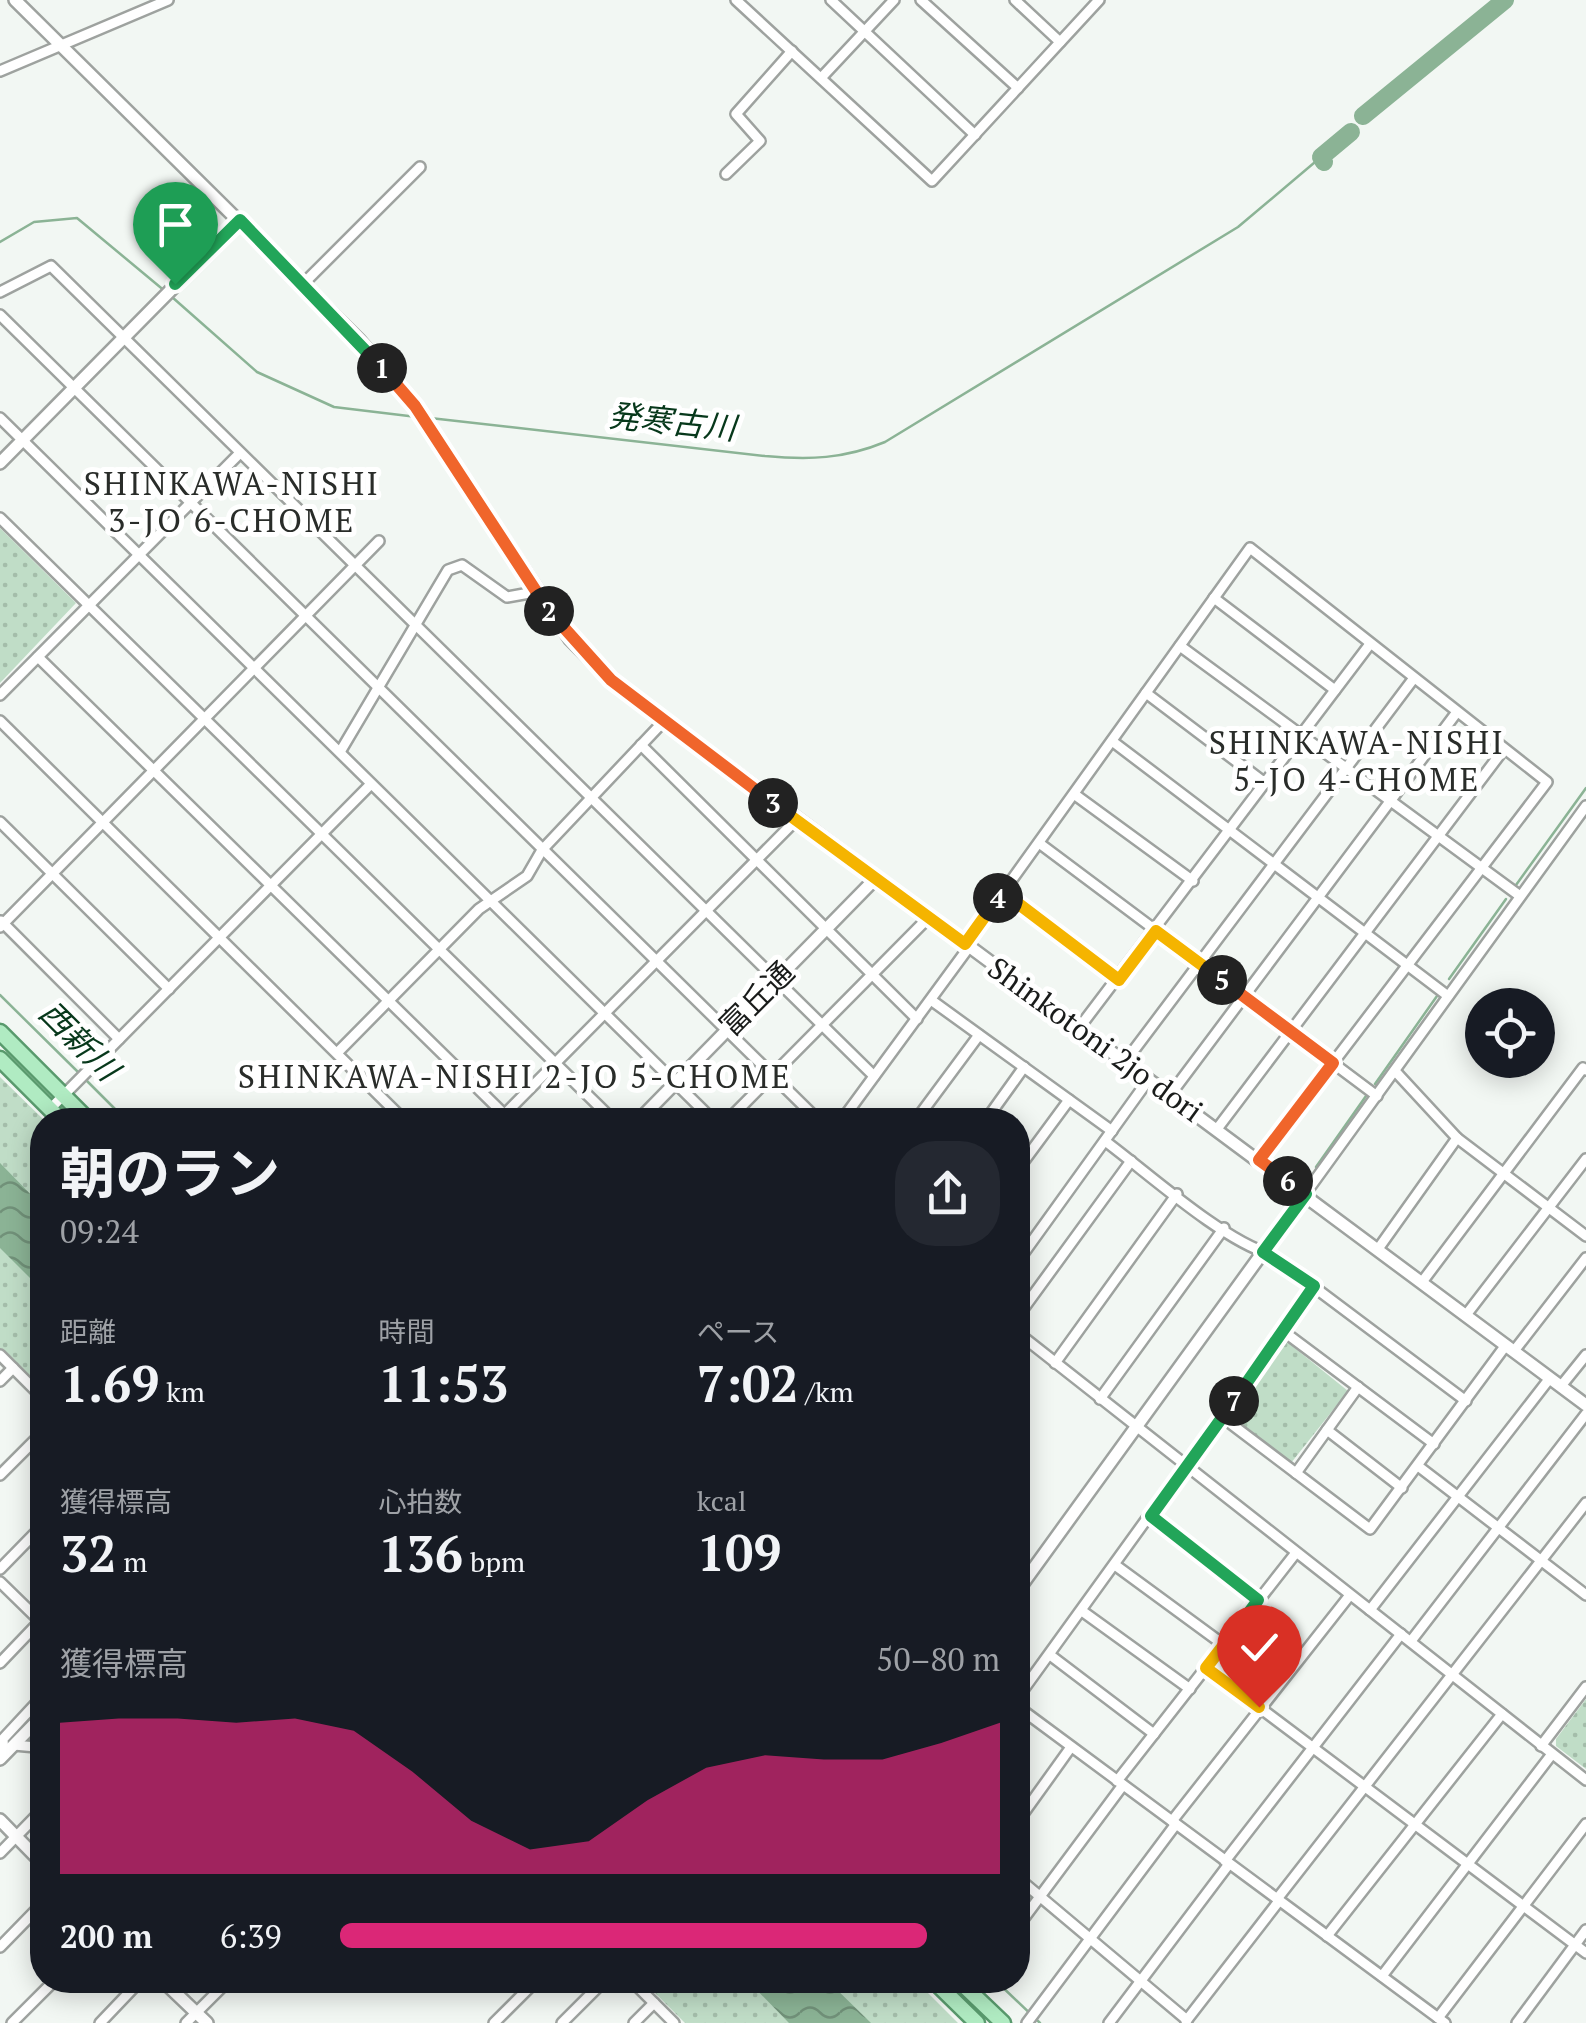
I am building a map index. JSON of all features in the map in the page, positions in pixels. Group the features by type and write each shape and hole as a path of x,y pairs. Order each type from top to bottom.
{"main road":[{"path":"0,1032 76,1108"},
{"path":"0,1060 48,1108"},
{"path":"946,1993 977,2023"},
{"path":"976,1993 1003,2023"}],"street":[{"name":"Shinkotoni 2jo dori","path":"15,0 304,284 415,406 535,592 570,639 664,722 1306,1194 1586,1406"},
{"path":"0,71 168,0"},
{"path":"736,0 932,181 1099,0"},
{"path":"831,0 975,134"},
{"path":"821,78 894,0"},
{"path":"921,0 1018,88"},
{"path":"1015,0 1060,42"},
{"path":"726,174 760,141 736,114 792,52"},
{"path":"304,284 420,167"},
{"path":"0,463 121,336 240,220"},
{"path":"0,292 51,266 874,1076"},
{"path":"0,315 806,1108"},
{"path":"0,418 701,1108"},
{"path":"0,695 240,453"},
{"path":"0,518 601,1108"},
{"path":"119,1039 1,924 379,541"},
{"path":"851,1108 1250,548 1547,782 1259,1160"},
{"path":"340,752 454,565 462,565 507,597 535,592"},
{"path":"1214,598 1335,690"},
{"path":"1079,1028 1370,644"},
{"path":"1180,646 1520,896"},
{"path":"38,657 495,1108"},
{"path":"1125,1062 1414,678"},
{"path":"1146,693 1265,783"},
{"path":"1170,1095 1457,712"},
{"path":"0,721 392,1108"},
{"path":"337,1054 490,900 527,876 542,850 664,722"},
{"path":"1112,742 1448,996"},
{"path":"642,745 917,1019"},
{"path":"1217,1129 1504,749"},
{"path":"58,1108 76,1082 371,784"},
{"path":"1074,794 1193,881"},
{"path":"1030,1573 1586,806"},
{"path":"514,1108 796,820"},
{"path":"0,822 170,988"},
{"path":"1039,843 1377,1096"},
{"name":"富丘通","path":"650,1108 876,878"},
{"path":"1003,892 1119,980"},
{"path":"740,1108 929,917"},
{"path":"931,1000 1112,1131"},
{"path":"925,1108 979,1034"},
{"path":"995,1108 1024,1067"},
{"path":"1422,1282 1583,1068 1586,1070"},
{"path":"1395,1071 1456,1138 1586,1236"},
{"path":"1030,1244 1149,1079"},
{"path":"1030,1154 1069,1100"},
{"path":"1378,1249 1456,1138"},
{"path":"1105,1141 1224,1228 1314,1286 1466,1402"},
{"path":"1466,1315 1586,1159"},
{"path":"1030,1300 1131,1161"},
{"path":"1056,1363 1177,1194"},
{"path":"1100,1399 1224,1228"},
{"path":"1222,1417 1370,1529 1466,1402 1586,1258"},
{"path":"1030,1682 1314,1286"},
{"path":"1283,1331 1434,1444"},
{"path":"1030,1342 1586,1780"},
{"path":"0,1355 30,1385"},
{"path":"1370,1610 1556,1382 1586,1355"},
{"path":"0,1381 13,1368"},
{"path":"1296,1473 1358,1387"},
{"path":"1411,1641 1586,1414"},
{"path":"1327,1430 1402,1488"},
{"path":"0,1474 30,1445"},
{"path":"1418,1466 1585,1591"},
{"path":"1030,1889 1185,2021 1586,1503"},
{"path":"1151,1516 1258,1600"},
{"path":"0,1569 30,1538"},
{"path":"1030,1909 1154,1734 1296,1554"},
{"path":"1115,1565 1224,1645"},
{"path":"0,1582 30,1611"},
{"path":"1028,2022 1259,1707 1350,1595"},
{"path":"1082,1611 1190,1689"},
{"path":"0,1663 30,1634"},
{"path":"1108,2023 1312,1747 1401,1634"},
{"path":"1050,1656 1154,1734"},
{"path":"1206,1668 1586,1953"},
{"path":"1541,1746 1586,1686"},
{"path":"6,1753 3,1738 30,1710"},
{"path":"1328,1936 1502,1714"},
{"path":"1030,1718 1441,2020 1586,1824"},
{"path":"6,1753 30,1729"},
{"path":"1030,1804 1071,1746"},
{"path":"1382,1976 1552,1754"},
{"path":"0,1820 30,1851"},
{"path":"0,1854 30,1823"},
{"path":"0,1947 30,1916"},
{"path":"1517,2023 1586,1930"},
{"path":"12,2023 42,1993"},
{"path":"100,2023 129,1993"},
{"path":"175,1993 206,2023"},
{"path":"186,2023 216,1993"},
{"path":"494,2023 523,1993"},
{"path":"562,2023 592,1993"},
{"path":"644,1993 674,2023"},
{"path":"634,2023 654,2003"}],"shaded area":[{"path":"0,528 76,603 0,683"},
{"path":"0,1077 32,1108 30,1379 0,1349"},
{"path":"1286,1341 1348,1391 1291,1463 1249,1437 1236,1420 1242,1394"},
{"path":"1586,1699 1586,1769 1556,1746 1556,1739"},
{"path":"655,1993 928,1993 958,2023 685,2023"}],"water":[{"path":"0,1163 30,1194 30,1278 0,1248"},
{"path":"760,1993 840,1993 871,2023 789,2023"}],"waterway":[{"path":"1363,116 1505,0"},
{"path":"1324,162 1321,157 1351,132"},
{"name":"発寒古川","path":"430,418 781,457 826,457 870,448 1238,227 1321,157"},
{"name":"発寒古川","path":"0,242 34,222 77,218 166,292"},
{"name":"発寒古川","path":"172,297 257,372 334,407 417,417"},
{"path":"1516,885 1586,788"},
{"path":"1449,979 1506,899"},
{"name":"西新川","path":"0,995 79,1073"},
{"path":"1375,1084 1437,996"},
{"name":"西新川","path":"85,1079 114,1108"},
{"path":"1316,1167 1366,1096"},
{"name":"西新川","path":"1009,1993 1040,2023"}],"district":[{"name":"SHINKAWA-NISHI 3-JO 6-CHOME","path":"232,502"},
{"name":"SHINKAWA-NISHI 5-JO 4-CHOME","path":"1357,762"},
{"name":"SHINKAWA-NISHI 2-JO 5-CHOME","path":"515,1077"}],"route":[{"path":"175,284 240,220 358,340 415,406 535,592 570,639 611,680 965,944 1003,892 1119,980 1156,931 1333,1063 1259,1160 1306,1194 1263,1252 1314,1286 1151,1516 1258,1600 1206,1668 1259,1707"}]}
